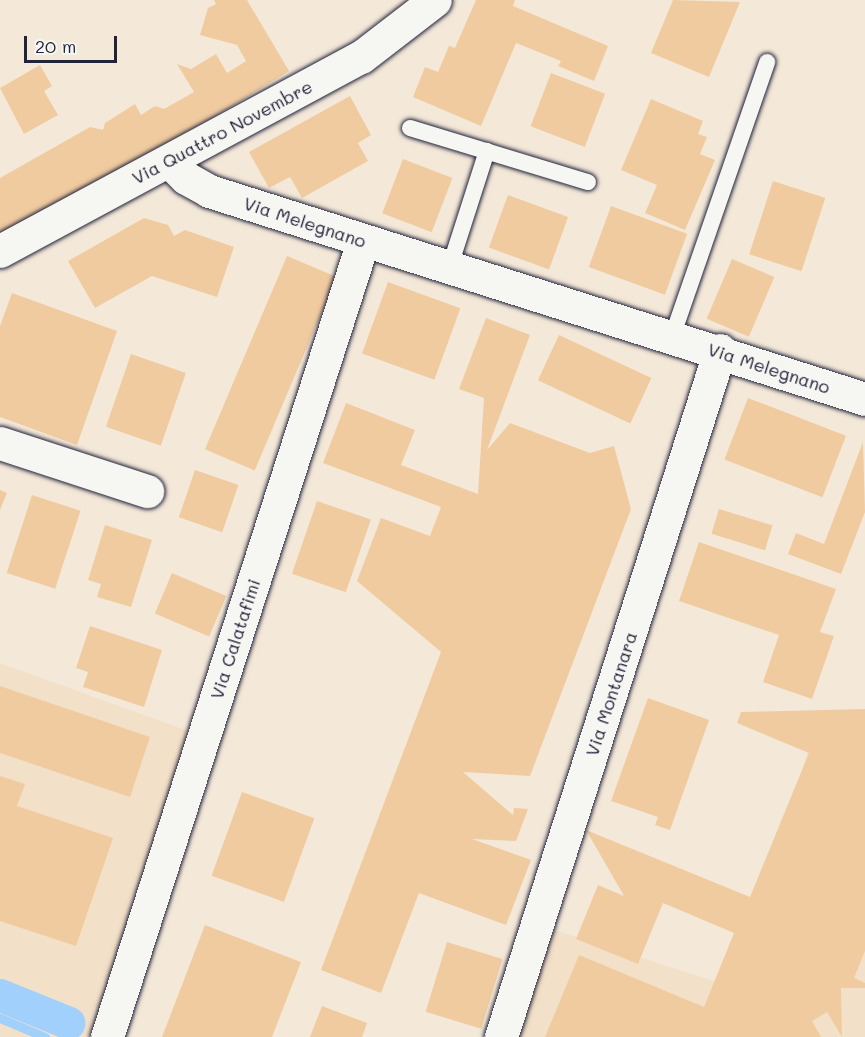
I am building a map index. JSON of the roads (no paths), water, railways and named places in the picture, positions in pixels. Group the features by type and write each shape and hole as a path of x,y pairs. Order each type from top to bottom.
{"street":[{"name":"Via Quattro Novembre","path":"0,251 361,57 435,0"},
{"name":"Via Melegnano","path":"169,161 186,178 209,191 672,337 720,350 865,399"},
{"name":"Via Calatafimi","path":"107,1037 363,240"},
{"name":"Via Montanara","path":"501,1037 720,350"},
{"path":"0,443 147,491"}],"lane":[{"path":"672,337 766,62"},
{"path":"410,128 588,182"},
{"path":"450,266 487,152"}],"waterway":[{"path":"0,995 69,1023"},
{"path":"0,1018 45,1037"}]}
